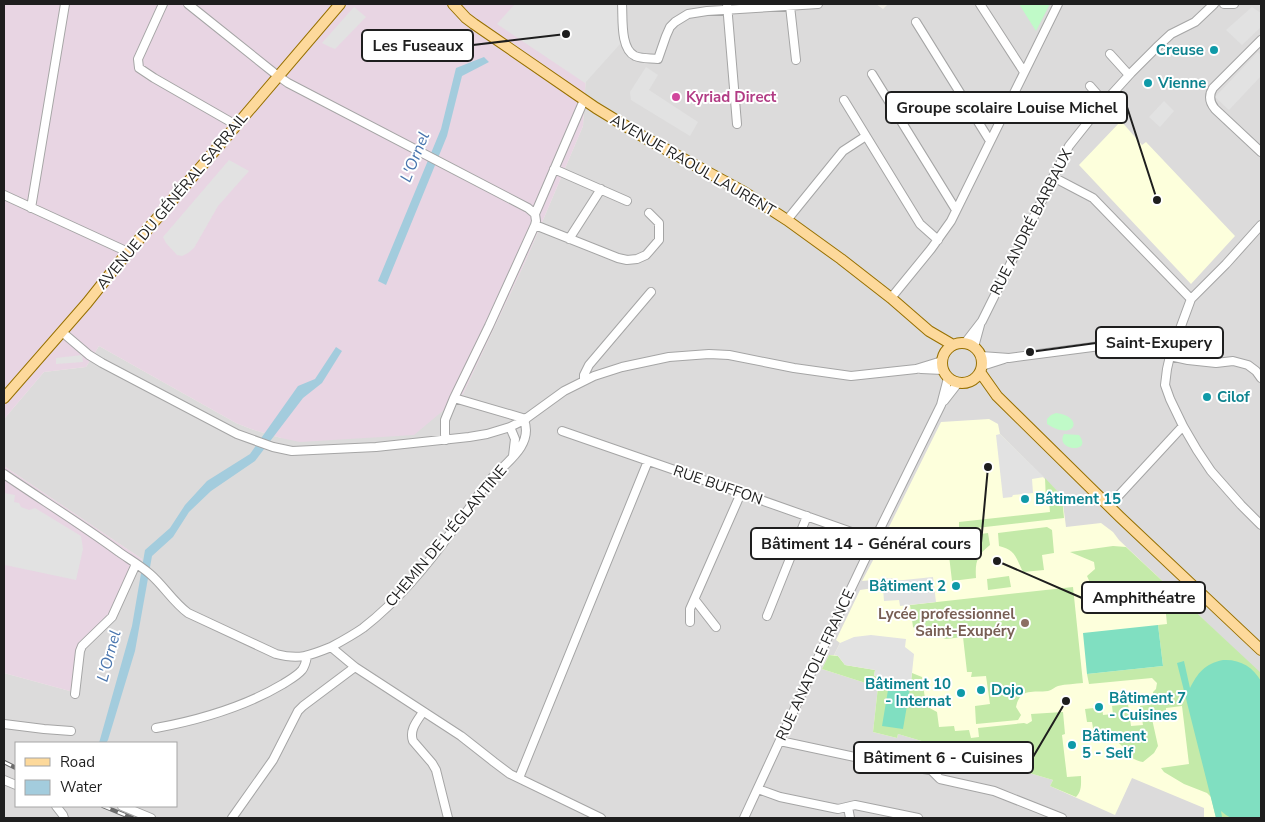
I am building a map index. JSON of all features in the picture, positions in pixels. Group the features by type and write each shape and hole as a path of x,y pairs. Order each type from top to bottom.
{"main road":[{"name":"AVENUE DU GÉNÉRAL SARRAIL","path":"4,398 340,4"},
{"name":"AVENUE RAOUL LAURENT","path":"453,4 474,24 584,100 647,139 744,192 787,220 890,298 929,331 953,345"},
{"name":"AVENUE RAOUL LAURENT","path":"929,331 944,366"},
{"path":"981,365 973,380 966,383 958,383 944,366 946,350 953,345 969,345 981,365 997,396"},
{"path":"973,380 997,396 1109,506 1261,650"}],"street":[{"path":"31,208 65,4"},
{"path":"163,4 138,59 139,68 236,125"},
{"path":"188,4 288,83 528,208 535,214"},
{"path":"622,4 624,42 629,52 641,58 658,58 670,27 688,14 727,7 818,4"},
{"path":"980,4 1024,72"},
{"path":"890,298 938,240 951,221 1058,4"},
{"name":"RUE ANDRÉ BARBAUX","path":"969,345 1069,146 1104,102 1129,75 1171,34 1195,22 1214,4"},
{"path":"1224,4 1234,4"},
{"path":"790,6 796,60"},
{"path":"727,7 736,124"},
{"path":"916,22 990,141"},
{"path":"1261,40 1213,88 1210,96 1215,109 1261,152"},
{"path":"1110,54 1129,75"},
{"path":"872,74 956,210"},
{"path":"1090,86 1104,102"},
{"path":"446,440 444,420 535,225 535,214 584,100"},
{"path":"844,100 920,224 938,240"},
{"path":"787,220 843,151 866,136"},
{"path":"554,169 627,201"},
{"path":"1053,177 1093,198 1191,299"},
{"path":"569,239 601,189"},
{"path":"4,196 128,252"},
{"path":"535,225 618,258 627,260 637,259 646,256 659,240 659,222 649,212"},
{"path":"1261,225 1191,299 1170,356 1165,384 1182,426 1197,450 1241,505 1261,525"},
{"path":"584,380 584,374 589,365 651,292"},
{"path":"62,332 89,355 102,363 236,434 273,447 292,451 336,450 446,440 487,434 510,427 525,419 584,380 631,365 669,357 709,354 729,355 812,371 851,376 944,366"},
{"path":"981,365 1009,358 1108,345 1128,345 1147,346 1170,356 1195,361 1216,363 1233,361 1248,364 1261,378"},
{"name":"RUE ANATOLE FRANCE","path":"941,405 944,366"},
{"name":"RUE ANATOLE FRANCE","path":"744,818 874,540 941,405 958,383"},
{"path":"454,398 525,419"},
{"name":"CHEMIN DE L'ÉGLANTINE","path":"307,656 331,647 362,629 399,596 453,530 489,481 513,458 526,436 527,426 525,419"},
{"path":"1109,506 1182,426"},
{"path":"510,427 515,439 513,458"},
{"name":"RUE BUFFON","path":"562,431 874,540"},
{"path":"519,778 648,460"},
{"path":"4,474 151,574 180,607 196,618 276,654 291,657 307,656 303,670 296,676 254,699 197,719 156,728"},
{"path":"690,622 690,609 741,493"},
{"path":"766,616 807,516"},
{"path":"75,694 82,646 112,617 138,565"},
{"path":"695,600 716,627"},
{"path":"331,647 355,667 461,736 494,762 519,778 601,818"},
{"path":"232,818 273,760 298,712 303,706 355,667"},
{"path":"423,712 412,731 412,737 413,741 436,770 448,818"},
{"path":"4,724 71,731"},
{"path":"780,741 931,770 940,779 994,791 1062,818"},
{"path":"758,789 780,797 838,809 855,805 918,818"},
{"path":"57,807 64,818"},
{"path":"124,807 151,818"},
{"path":"848,807 850,818"}],"shaded area":[{"path":"4,4 590,4 583,126 526,260 463,394 414,435 300,442 281,438 236,423 99,346 86,367 44,372 4,419"},
{"path":"515,4 617,4 620,44 585,83 497,24"},
{"path":"590,4 876,4 883,9 888,4 1261,4 1261,818 4,818 4,673 77,693 81,654 142,559 4,466 4,419 44,372 86,367 99,346 236,423 281,438 463,394 526,260 583,126"},
{"path":"354,7 366,17 335,49 322,43"},
{"path":"1252,7 1261,13 1261,27 1242,45 1226,30"},
{"path":"1258,52 1261,55 1261,76 1229,110 1215,97"},
{"path":"646,67 658,75 649,90 698,122 690,136 631,100 630,92"},
{"path":"1164,101 1174,111 1160,127 1149,117"},
{"path":"1121,121 1142,145 1146,142 1235,236 1191,284 1079,165"},
{"path":"229,160 249,171 218,206 194,248 182,256 177,255 163,237"},
{"path":"82,355 83,362 56,364 56,358"},
{"name":"Lycée professionnel Saint-Exupéry","path":"989,419 998,424 1000,434 1062,496 1066,527 1101,523 1113,532 1119,540 1261,674 1261,818 1204,818 1204,808 1132,778 1115,815 1050,786 1053,780 898,734 897,738 873,732 878,687 822,669 829,655 834,655 840,643 836,640 860,590 874,588 873,580 862,581 879,549 892,547 891,532 888,529 941,422"},
{"path":"1000,434 1044,477 1032,479 1033,493 1003,498 996,435"},
{"path":"4,466 142,559 112,618 83,648 77,693 4,673"},
{"path":"4,493 15,495 14,502 19,503 21,507 29,510 35,508 81,536 83,549 76,580 5,565 4,567"},
{"path":"933,577 936,602 900,606 899,600 884,601 883,588 874,588 873,580 892,578 894,581"},
{"path":"871,635 906,639 905,647 914,654 911,682 874,676 875,670 845,665 838,656 834,655 840,643 854,637"}],"green space":[{"path":"1019,4 1050,4 1036,31"},
{"path":"1056,413 1071,419 1073,427 1064,430 1056,429 1047,424 1047,419"},
{"path":"1064,434 1079,435 1082,445 1078,448 1068,447 1062,440"},
{"path":"1045,478 1062,496 1064,518 959,530 959,522 1050,512 1049,501 1046,501"},
{"path":"1047,527 1052,530 1054,553 1042,555 1044,570 1023,572 1012,552 999,546 998,533"},
{"path":"988,533 990,545 982,552 978,559 976,578 952,581 948,547 963,544 966,536"},
{"path":"1113,546 1126,547 1261,673 1261,818 1216,818 1211,797 1207,793 1184,784 1164,772 1161,768 1189,764 1182,706 1166,708 1166,712 1158,713 1152,719 1158,746 1154,753 1143,762 1132,758 1118,742 1093,728 1092,722 1087,722 1085,709 1102,707 1103,715 1113,714 1112,706 1128,704 1131,726 1143,725 1140,706 1154,704 1153,692 1156,689 1157,683 1152,678 1089,684 1087,674 1163,666 1158,625 1167,624 1163,584 1097,591 1092,587 1087,576 1095,569 1094,562 1070,552"},
{"path":"1009,576 1011,587 988,590 987,579"},
{"path":"1073,587 1083,683 1061,685 1048,691 1024,694 1021,696 1016,707 1021,715 1018,720 976,724 975,706 990,704 986,676 971,677 972,672 967,672 963,637 946,639 913,627 910,605"},
{"path":"1158,625 1163,666 1087,674 1083,633"},
{"path":"829,655 838,656 845,665 875,670 874,676 911,681 912,673 922,677 926,706 937,712 939,727 954,726 955,731 969,730 971,738 979,737 978,728 1027,724 1032,721 1031,714 1063,712 1065,734 1062,735 1067,777 1081,776 1079,792 1076,797 1050,786 1053,780 898,734 897,738 873,732 878,687 822,669"},
{"path":"1223,660 1235,661 1245,665 1261,681 1261,818 1231,818 1221,811 1222,817 1216,818 1177,663 1184,661 1190,688 1202,670 1211,664"},
{"path":"889,684 910,688 903,729 882,726"}],"water":[{"path":"484,57 489,62 462,76 447,136 386,285 378,281 441,129 456,68"},
{"path":"336,347 342,351 322,383 303,398 255,461 211,491 189,512 173,537 152,556 135,651 108,740 107,742 99,742 132,626 145,550 170,528 185,505 207,481 250,454 298,386 315,379"}],"railway":[{"path":"4,762 15,768"},
{"path":"105,807 132,818"}],"place":[{"name":"Les Fuseaux","path":"566,34"},
{"name":"Creuse","path":"1214,50"},
{"name":"Vienne","path":"1148,83"},
{"name":"Kyriad Direct","path":"676,97"},
{"name":"Groupe scolaire Louise Michel","path":"1157,200"},
{"name":"Saint-Exupery","path":"1030,352"},
{"name":"Cilof","path":"1207,397"},
{"name":"Bâtiment 14 - Général cours","path":"988,467"},
{"name":"Bâtiment 15","path":"1025,499"},
{"name":"Amphithéatre","path":"997,561"},
{"name":"Bâtiment 2","path":"956,586"},
{"name":"Lycée professionnel Saint-Exupéry","path":"1025,623"},
{"name":"Dojo","path":"981,690"},
{"name":"Bâtiment 10 - Internat","path":"961,693"},
{"name":"Bâtiment 6 - Cuisines","path":"1066,701"},
{"name":"Bâtiment 7 - Cuisines","path":"1099,707"},
{"name":"Bâtiment 5 - Self","path":"1072,745"}],"water label":[{"name":"L'Ornel","path":"415,157"},
{"name":"L'Ornel","path":"109,656"}]}
